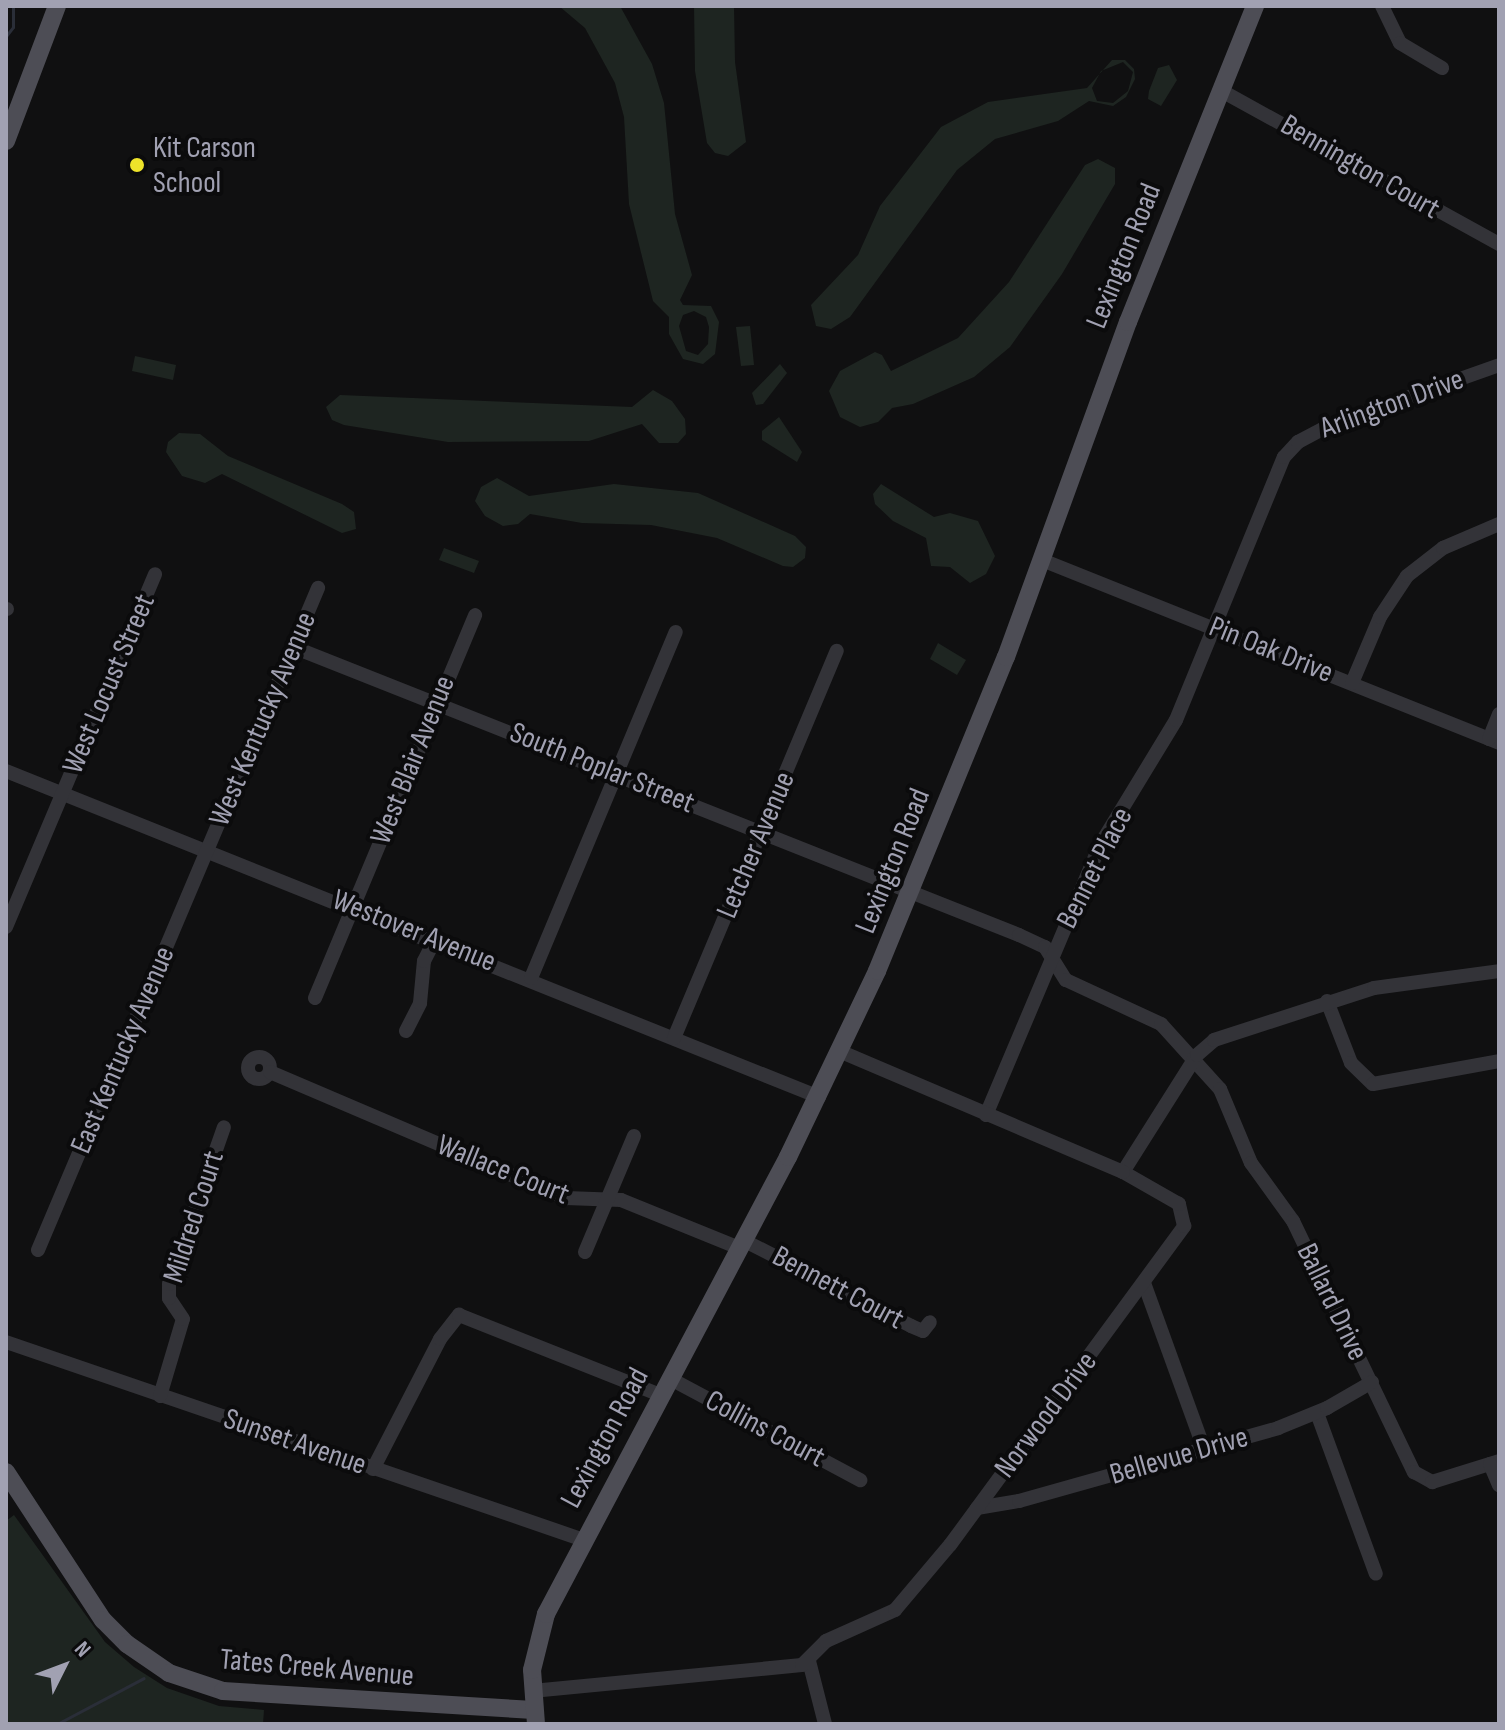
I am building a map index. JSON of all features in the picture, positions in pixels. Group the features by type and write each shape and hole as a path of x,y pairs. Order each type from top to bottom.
{"main road":[{"path":"6,141 57,6"},
{"name":"Lexington Road","path":"534,1708 546,1614 819,1097 911,891 1042,560 1120,343 1255,6"},
{"name":"Tates Creek Avenue","path":"6,1472 103,1620 127,1644 169,1673 223,1691 534,1708"}],"street":[{"path":"1382,6 1400,43 1442,68"},
{"name":"Bennington Court","path":"1220,90 1499,244"},
{"name":"Arlington Drive","path":"1214,626 1290,449 1330,425 1499,365"},
{"path":"1352,683 1390,598 1407,576 1443,548 1499,524"},
{"name":"Pin Oak Drive","path":"1042,560 1214,626 1494,741"},
{"name":"West Locust Street","path":"6,927 155,574"},
{"name":"West Kentucky Avenue","path":"208,849 318,588"},
{"name":"West Blair Avenue","path":"315,998 436,702 475,615"},
{"name":"Bennet Place","path":"986,1115 1100,845 1176,720 1214,626"},
{"path":"531,978 676,632"},
{"name":"South Poplar Street","path":"293,647 618,773 1041,944 1052,958"},
{"name":"Letcher Avenue","path":"674,1038 837,651"},
{"path":"1494,741 1499,714"},
{"name":"Westover Avenue","path":"6,771 435,939 819,1097"},
{"name":"East Kentucky Avenue","path":"38,1250 208,849"},
{"path":"406,1031 420,1003 424,961 435,939"},
{"name":"Ballard Drive","path":"1052,958 1066,980 1161,1024 1220,1089 1251,1163 1293,1221 1421,1479 1432,1482 1495,1463"},
{"path":"1123,1172 1194,1059 1207,1044 1227,1033 1327,1001 1397,983 1499,971"},
{"path":"1327,1001 1351,1063 1373,1084 1499,1061"},
{"name":"Norwood Drive","path":"534,1708 809,1661 826,1641 905,1602 1181,1232 1184,1214 1176,1202 1123,1172 841,1052"},
{"name":"Wallace Court","path":"270,1072 566,1198 609,1198 741,1244"},
{"name":"Mildred Court","path":"160,1396 183,1319 169,1298 169,1284 224,1127"},
{"path":"585,1252 634,1136"},
{"name":"Bennett Court","path":"741,1244 923,1331 930,1322"},
{"path":"1144,1283 1204,1449"},
{"name":"Collins Court","path":"373,1469 440,1339 459,1315 664,1387 860,1480"},
{"name":"Sunset Avenue","path":"6,1342 584,1540"},
{"name":"Bellevue Drive","path":"977,1508 1204,1449 1317,1413 1372,1382"},
{"path":"1317,1413 1376,1574"},
{"path":"1495,1463 1499,1485"},
{"path":"809,1661 825,1724"}],"shaded area":[{"path":"559,6 620,6 652,64 664,103 675,214 692,275 680,300 683,305 711,306 719,322 715,354 703,364 683,359 669,334 669,317 653,301 629,204 624,117 615,83 585,28","holes":["694,311 706,317 708,344 698,355 686,351 679,326 683,315"]},
{"path":"694,6 734,6 735,62 746,142 728,156 715,153 707,143 695,71"},
{"path":"1112,60 1125,60 1134,69 1135,79 1126,97 1113,106 1089,101 1058,121 995,139 957,170 850,317 831,329 816,326 811,305 858,255 880,206 941,127 988,102 1087,88 1099,74 1092,88 1097,101 1113,103 1128,91 1133,72 1123,62 1103,70"},
{"path":"1169,65 1177,80 1161,106 1148,99 1149,91 1158,68"},
{"path":"1098,159 1115,168 1115,184 1062,274 1010,347 974,377 913,404 892,408 878,422 860,427 840,417 829,391 840,371 875,352 882,355 891,371 958,338 1009,282 1085,165"},
{"path":"750,326 754,365 741,366 736,327"},
{"path":"135,356 176,365 173,380 132,371"},
{"path":"780,364 787,373 763,404 756,405 752,393"},
{"path":"653,390 672,401 685,419 686,434 678,443 659,443 642,424 589,441 448,442 344,425 332,420 326,407 340,395 632,407"},
{"path":"779,417 802,452 797,462 762,440 762,431"},
{"path":"179,433 200,434 228,456 342,504 354,512 356,529 342,533 222,474 205,483 182,476 166,452 168,442"},
{"path":"497,478 529,496 614,484 698,493 795,536 806,547 805,558 793,567 783,566 717,538 651,525 582,523 530,514 518,524 503,526 485,516 475,501 481,487"},
{"path":"881,484 934,517 950,513 978,521 995,556 986,574 970,583 950,567 931,566 926,538 893,521 875,504 873,494"},
{"path":"444,548 479,561 474,573 439,560"},
{"path":"938,643 966,660 957,675 930,659"},
{"path":"14,1515 105,1642 134,1667 167,1688 219,1706 264,1710 263,1724 6,1724 6,1521"}],"waterway":[{"path":"6,36 13,27 13,6"},
{"path":"57,1724 144,1678"}],"place":[{"name":"Kit Carson School","path":"137,165"}]}
